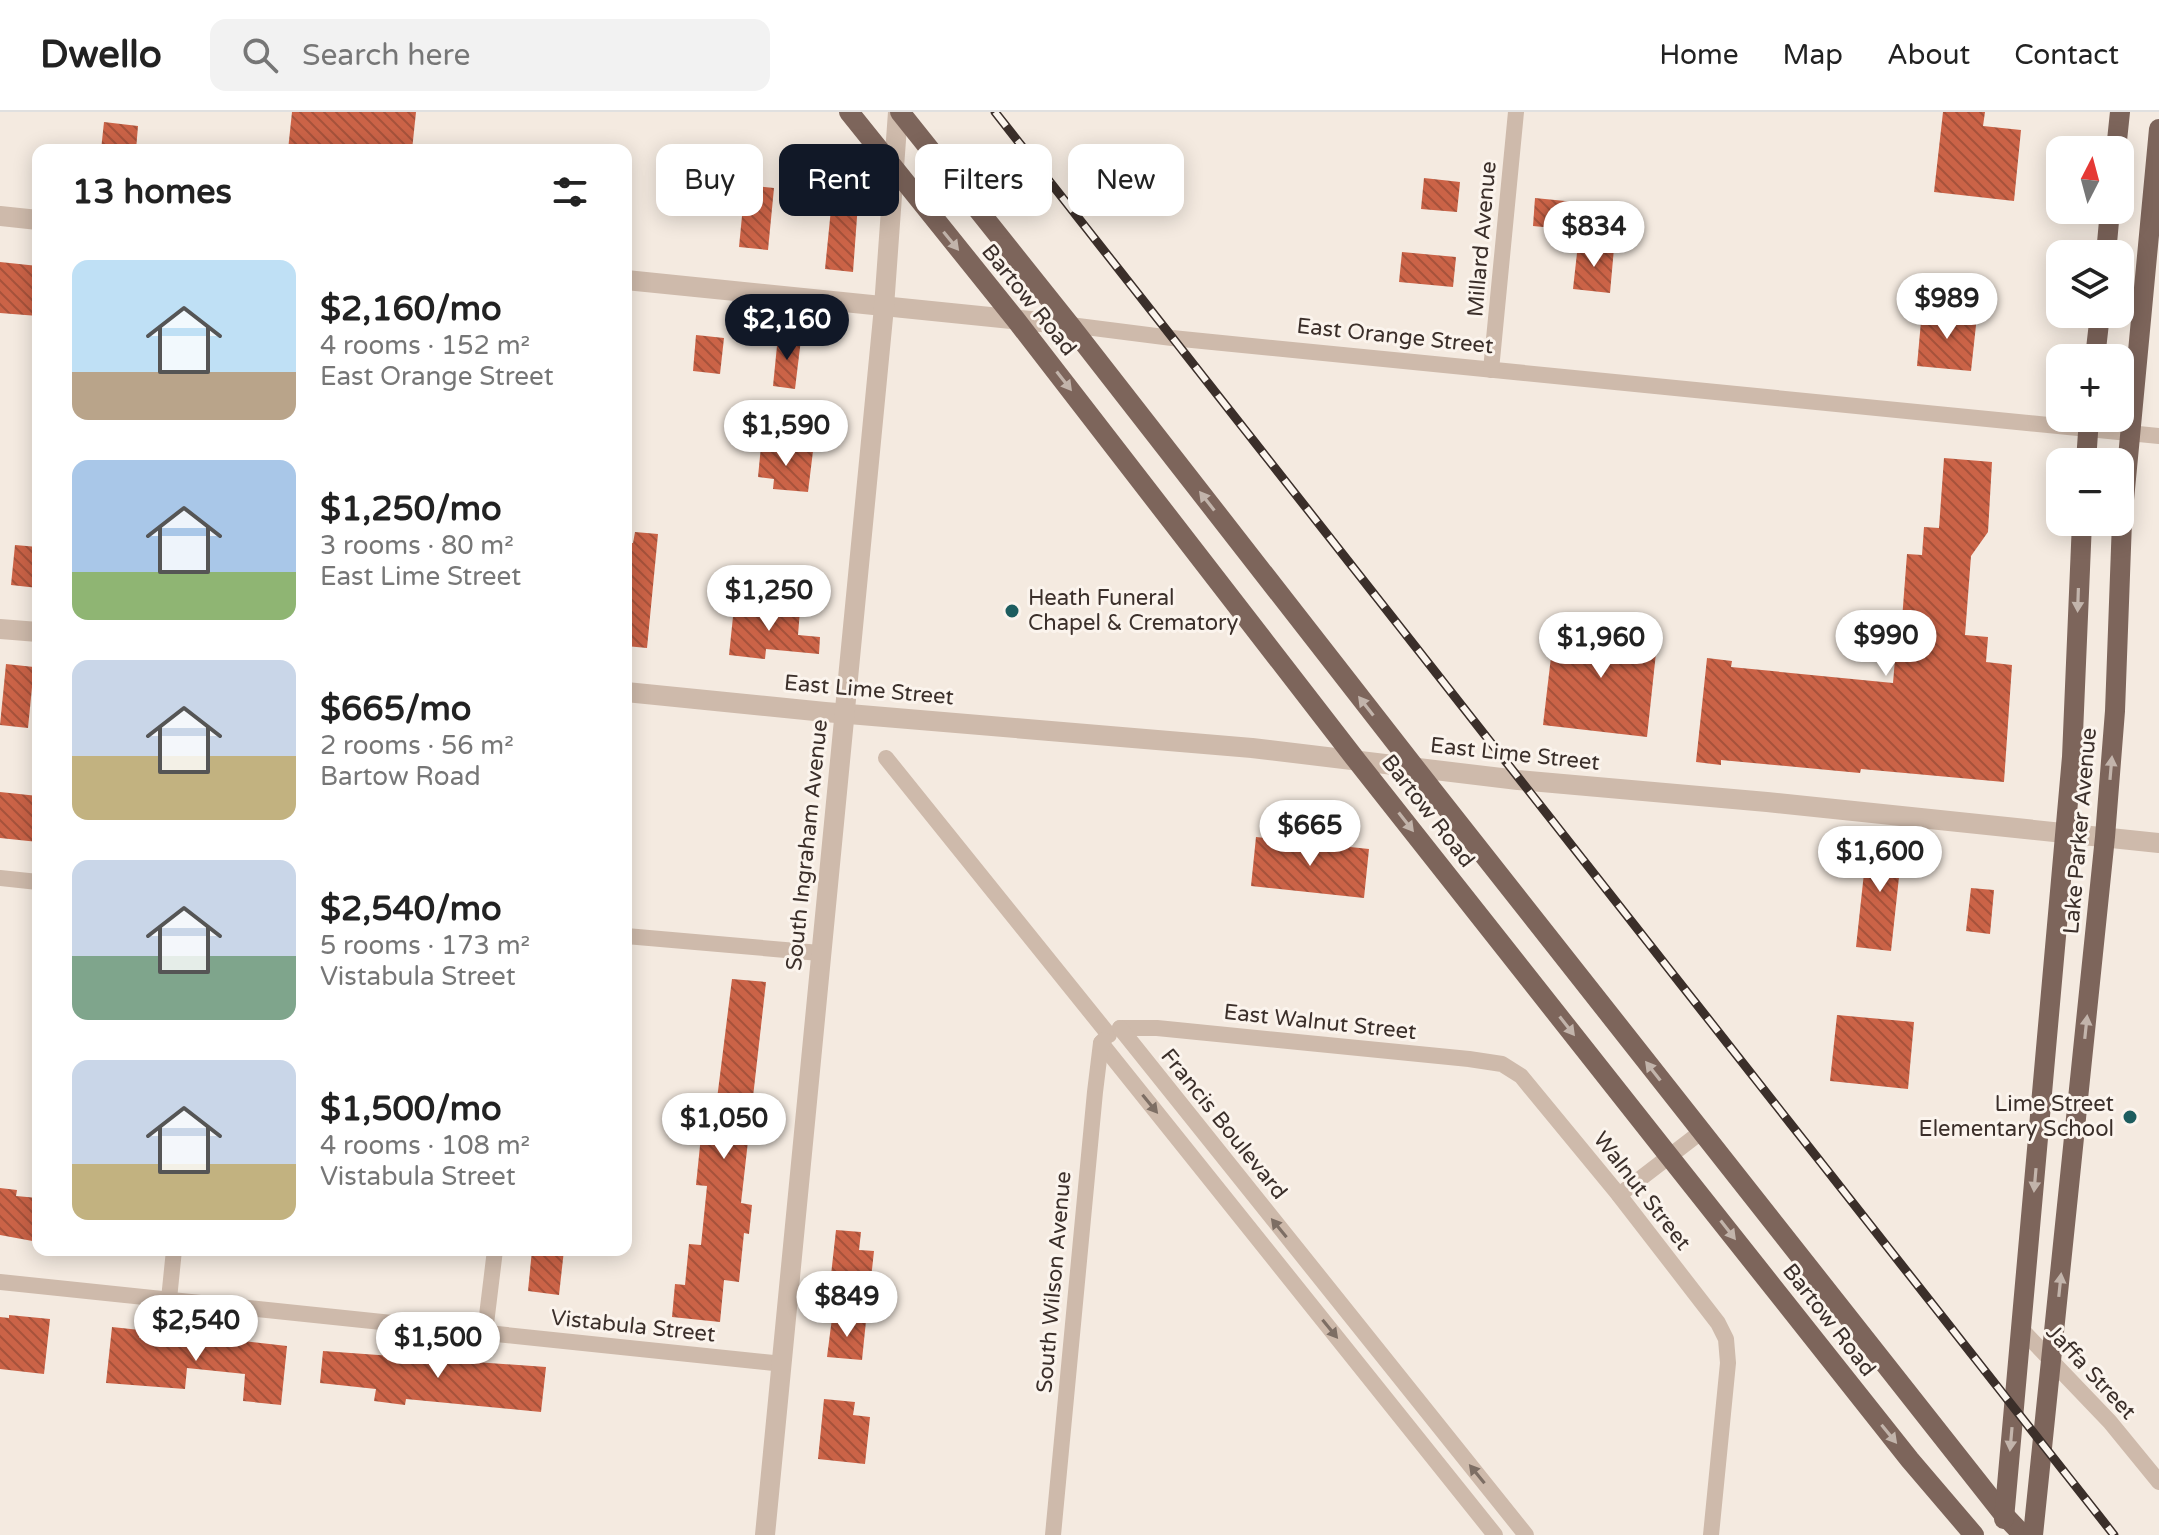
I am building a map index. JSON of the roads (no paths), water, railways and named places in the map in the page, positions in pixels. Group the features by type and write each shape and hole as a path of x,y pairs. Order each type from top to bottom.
{"main road":[{"name":"Bartow Road","path":"849,112 874,144"},
{"name":"Bartow Road","path":"899,112 1070,325 2004,1525 2023,1535"},
{"path":"2117,136 2120,112"},
{"name":"Lake Parker Avenue","path":"2033,1535 2105,837 2114,724 2122,521 2159,129"},
{"name":"Bartow Road","path":"899,176 1016,320 1357,761 1669,1156 1910,1460 1974,1535"},
{"name":"Lake Parker Avenue","path":"2004,1525 2066,833 2081,536"}],"street":[{"name":"South Ingraham Avenue","path":"897,144 899,112"},
{"name":"Millard Avenue","path":"1491,370 1516,112"},
{"path":"0,216 32,219"},
{"name":"South Ingraham Avenue","path":"765,1535 891,216"},
{"name":"East Orange Street","path":"632,281 1491,370 2046,419"},
{"name":"East Orange Street","path":"2125,432 2159,436"},
{"path":"0,629 32,632"},
{"name":"East Lime Street","path":"632,693 1252,748 1518,780 1767,802 2159,843"},
{"name":"Francis Boulevard","path":"886,758 1110,1036 1309,1265 1526,1535"},
{"path":"0,878 32,881"},
{"path":"632,937 820,953"},
{"name":"East Walnut Street","path":"1110,1036 1157,1028 1469,1059 1502,1064 1513,1071"},
{"name":"Francis Boulevard","path":"1110,1036 1291,1281 1495,1535"},
{"name":"South Wilson Avenue","path":"1053,1535 1110,1036"},
{"name":"Walnut Street","path":"1513,1071 1521,1076 1619,1195 1718,1323 1727,1345 1726,1399 1711,1535"},
{"path":"1619,1195 1701,1132"},
{"path":"169,1299 173,1256"},
{"path":"485,1332 494,1256"},
{"path":"1291,1281 1309,1265"},
{"name":"Vistabula Street","path":"0,1282 783,1364"},
{"name":"Jaffa Street","path":"2022,1330 2110,1422 2159,1482"},
{"path":"1476,1512 1496,1497"}],"railway":[{"path":"995,112 2114,1535"}],"place":[{"name":"Heath Funeral Chapel & Crematory","path":"1012,611"},
{"name":"Lime Street Elementary School","path":"2130,1117"}]}
